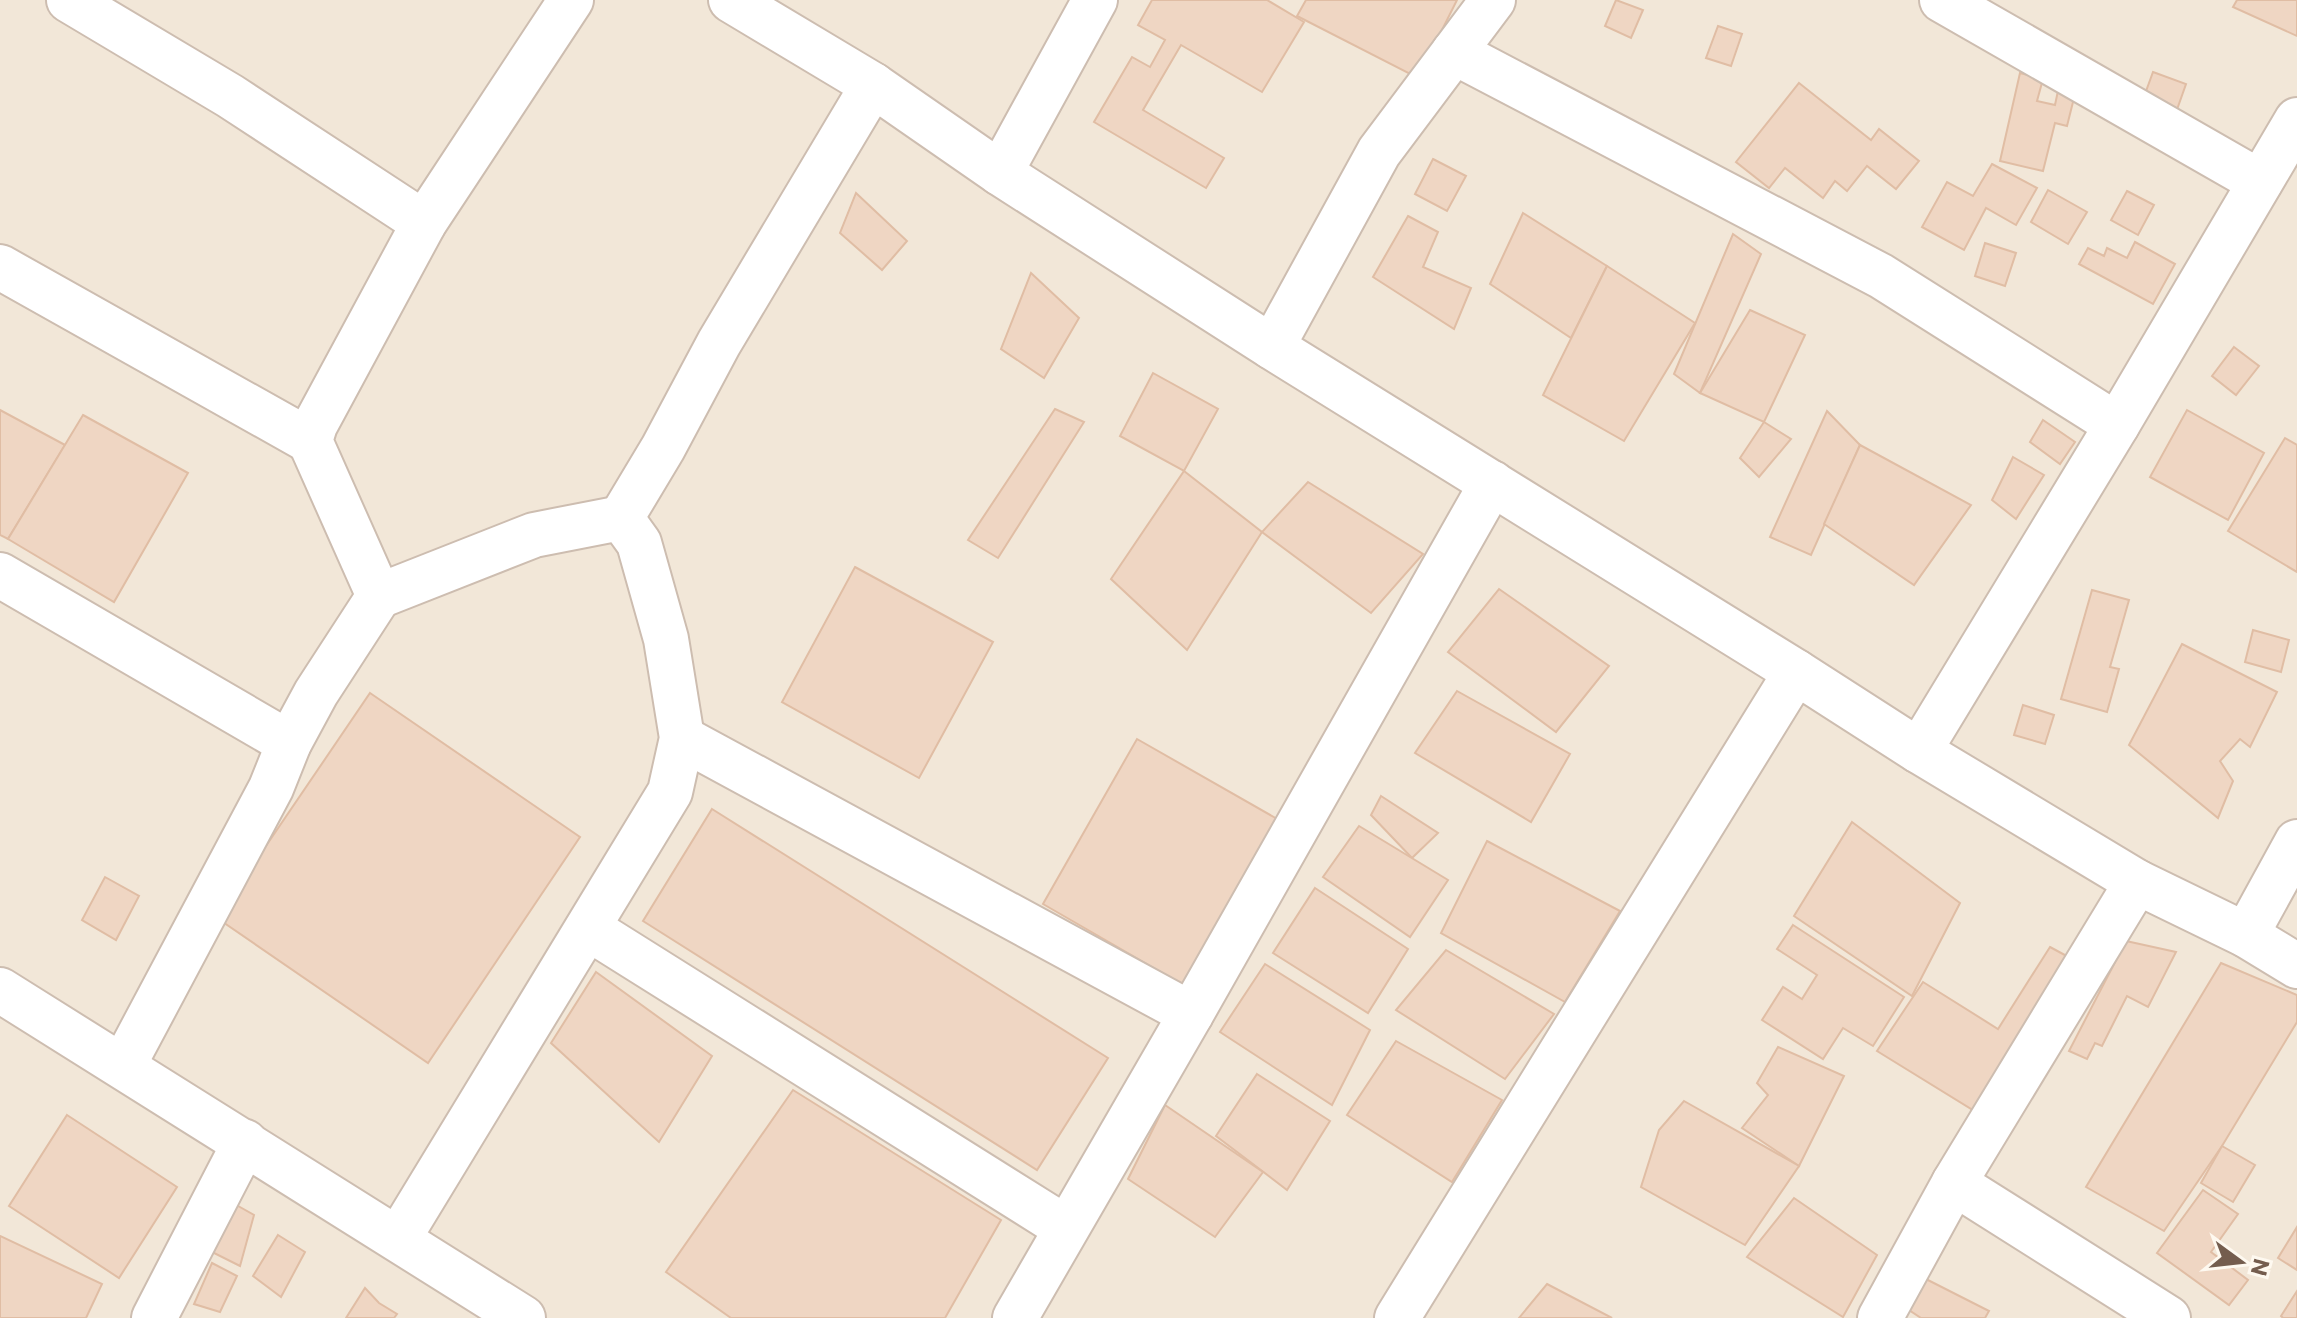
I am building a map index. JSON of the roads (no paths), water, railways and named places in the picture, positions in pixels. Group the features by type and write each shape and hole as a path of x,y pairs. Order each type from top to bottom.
{"street":[{"path":"69,0 230,96 424,223"},
{"path":"310,441 315,425 424,223 571,0"},
{"path":"731,0 873,85 1000,173 1272,347 1919,751 2137,882 2246,935 2297,966"},
{"path":"1000,173 1095,0"},
{"path":"1272,347 1379,152 1493,0"},
{"path":"1942,0 2260,182"},
{"path":"1454,52 1881,276 2117,425"},
{"path":"123,1066 271,788 289,743 316,693 379,596 534,535 621,518 663,448 719,343 873,85"},
{"path":"1919,751 2297,120"},
{"path":"0,267 310,441 379,596"},
{"path":"1015,1318 1492,483"},
{"path":"398,1239 670,792 682,738 666,639 639,543 621,518"},
{"path":"0,575 289,743"},
{"path":"1397,1318 1796,672"},
{"path":"682,738 1191,1014"},
{"path":"2246,935 2297,842"},
{"path":"1880,1318 1954,1183 2137,882"},
{"path":"588,928 1066,1228"},
{"path":"0,990 523,1318"},
{"path":"154,1318 245,1142"},
{"path":"1954,1183 2168,1318"}]}
